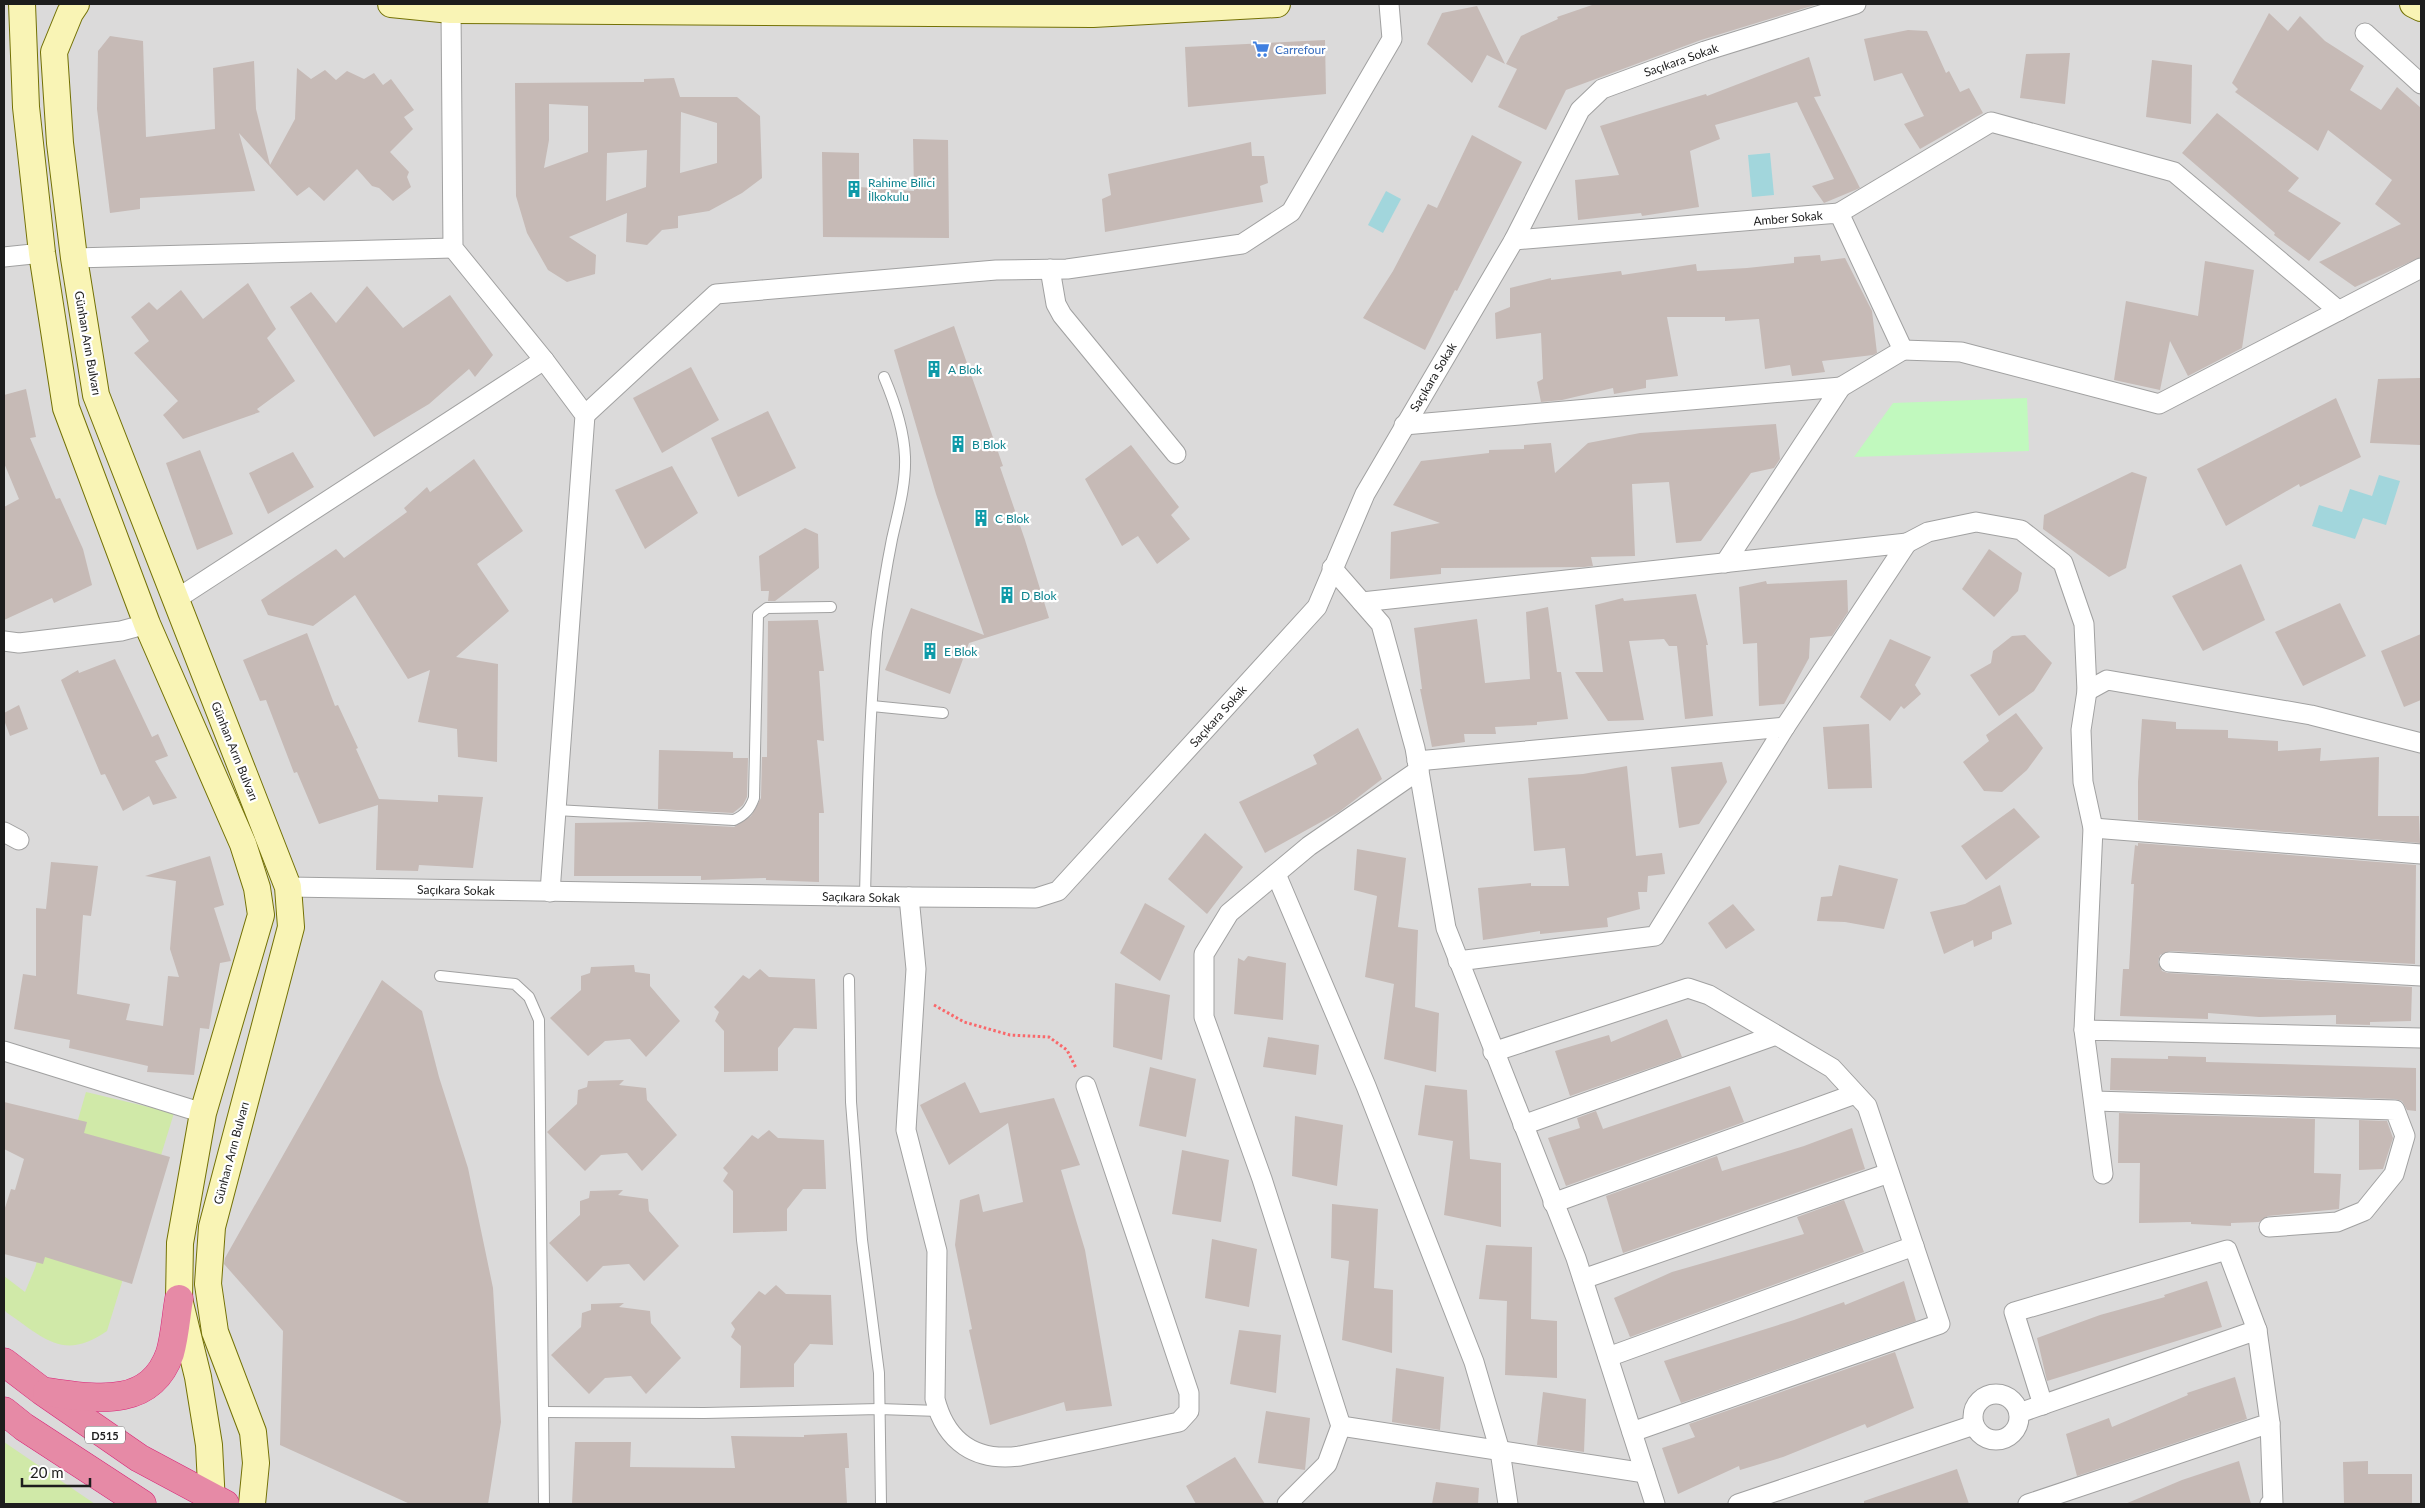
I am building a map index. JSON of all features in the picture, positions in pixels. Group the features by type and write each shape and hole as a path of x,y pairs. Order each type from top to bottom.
{"highway":[{"path":"42,1391 98,1398 125,1395 142,1389 158,1376 170,1352 179,1299"},
{"name":"D515","path":"4,1362 42,1391 139,1458 216,1502"},
{"path":"4,1411 24,1427 142,1504"}],"main road":[{"path":"8,4 22,34"},
{"path":"22,4 26,107 42,253 66,408 147,624 243,844 257,888 261,915 203,1113 180,1243 179,1299 198,1377 216,1502"},
{"path":"54,52 65,4"},
{"name":"Günhan Arın Bulvarı","path":"76,4 70,12 54,52 60,143 74,258 96,395 174,600 288,887 291,927 212,1227 208,1284 215,1332 252,1432 256,1463 252,1504"},
{"path":"391,4 451,10 1093,9 1277,4"},
{"path":"2413,4 2421,8"},
{"path":"257,888 288,887"}],"street":[{"path":"585,415 716,294 996,270 1067,269 1242,244 1291,212 1392,38 1388,4"},
{"name":"Saçıkara Sokak","path":"288,887 1036,898 1058,891 1317,607 1365,494 1514,240 1580,110 1602,89 1705,51 1856,4"},
{"path":"451,10 453,248 544,360 585,415 550,892"},
{"path":"2365,33 2421,84"},
{"path":"1839,213 1991,122 2174,172 2339,311"},
{"name":"Amber Sokak","path":"1514,240 1839,213 1903,350"},
{"path":"74,258 453,248"},
{"path":"4,257 42,253"},
{"path":"1725,563 1841,387 1903,350 1961,352 2159,404 2421,268"},
{"path":"1050,269 1056,304 1062,315 1176,454"},
{"path":"174,600 544,360"},
{"path":"1404,425 1841,387"},
{"path":"1362,602 1907,543 1928,532 1976,522 2021,530 2063,563 2084,624 2087,691 2081,730 2083,782 2093,828 2084,1030 2103,1174"},
{"path":"1458,961 1655,936 1786,727 1907,543"},
{"path":"1332,568 1381,624 1418,766 1446,928 1583,1279 1655,1504"},
{"path":"4,641 28,642 121,631 147,624"},
{"path":"2087,691 2107,680 2311,715 2421,743"},
{"path":"1287,1504 1327,1464 1341,1426 1262,1179 1204,1017 1204,954 1229,913 1309,846 1418,766 1786,727"},
{"path":"2093,828 2421,854"},
{"path":"1276,874 1366,1086 1474,1362 1500,1451 1508,1504"},
{"path":"909,897 916,969 906,1130 937,1251 935,1385 938,1411 951,1434 961,1443 983,1455 1008,1458 1179,1422 1189,1411 1189,1393 1086,1086"},
{"path":"2169,962 2421,976"},
{"path":"1493,1052 1688,988 1709,995 1832,1068 1867,1106 1940,1324 1632,1432"},
{"path":"2084,1030 2421,1038"},
{"path":"1522,1125 1776,1035"},
{"path":"4,1051 203,1113"},
{"path":"1554,1203 1855,1094"},
{"path":"2094,1101 2395,1110 2413,1137 2394,1174 2364,1212 2337,1222 2269,1227"},
{"path":"1583,1279 1889,1173"},
{"path":"1608,1357 1914,1246"},
{"path":"2043,1405 2014,1312 2228,1250 2257,1330 2270,1423 2272,1504"},
{"path":"2019,1413 2257,1330"},
{"path":"1998,1394 2012,1400 2019,1413 2016,1428 2005,1438 1998,1440 1983,1437 1974,1425 1973,1417 1978,1403 1990,1395 1998,1394"},
{"path":"2028,1504 2270,1423"},
{"path":"1738,1504 1974,1425"},
{"path":"1341,1426 1645,1474"}],"lane":[{"path":"865,896 872,706 882,594 906,469 900,420 884,377"},
{"path":"556,810 734,820 742,816 748,811 754,798 758,615 767,608 831,607"},
{"path":"872,706 943,713"},
{"path":"440,976 515,984 529,997 539,1020 544,1504"},
{"path":"849,979 851,1102 862,1240 879,1373 881,1504"},
{"path":"544,1412 938,1411"}],"path":[{"path":"914,995 964,1022 1010,1035 1049,1037 1068,1050 1086,1086"}],"shaded area":[{"path":"4,4 2421,4 2421,1504 4,1504"}],"green space":[{"path":"2027,398 2029,451 1854,457 1893,403"},
{"path":"86,1092 174,1113 107,1331 92,1340 78,1345 65,1345 43,1337 6,1312 4,1309 4,1276 25,1292 35,1268"},
{"path":"4,1442 95,1504 4,1504"}],"water":[{"path":"1770,153 1774,195 1752,197 1748,155"},
{"path":"1386,191 1401,199 1383,233 1368,225"},
{"path":"2379,475 2400,481 2386,525 2363,518 2355,539 2312,526 2319,505 2342,512 2350,489 2372,496"}],"building":[{"path":"1595,4 1815,5 1701,40 1566,90 1546,130 1498,107 1517,69 1506,64 1521,36 1558,19 1557,17"},
{"path":"1477,6 1505,64 1487,55 1472,83 1427,44 1442,13"},
{"path":"2269,13 2288,31 2300,16 2325,41 2364,66 2350,90 2381,110 2397,87 2421,108 2421,257 2355,287 2319,262 2401,224 2375,204 2392,180 2328,130 2318,151 2235,92 2238,89 2232,83"},
{"path":"1908,30 1927,31 1946,73 1949,71 1960,92 1969,88 1983,113 1920,149 1904,124 1924,116 1902,73 1874,81 1864,39"},
{"path":"110,36 143,41 146,137 215,129 213,68 254,61 256,109 270,165 295,119 297,68 311,79 325,70 336,80 347,71 364,79 374,73 383,85 391,79 414,110 404,117 413,129 390,152 409,172 407,177 411,187 393,201 379,188 372,186 357,169 324,201 309,187 297,196 239,133 255,191 140,198 140,209 110,213 97,109 98,51"},
{"path":"1325,40 1326,94 1188,107 1185,47"},
{"path":"2070,53 2065,104 2020,98 2026,54"},
{"path":"1809,57 1821,96 1814,97 1860,188 1824,203 1812,186 1834,179 1797,102 1715,125 1720,139 1690,151 1699,207 1642,216 1641,213 1578,220 1575,180 1619,175 1600,126 1706,94 1707,96"},
{"path":"2152,60 2192,65 2191,124 2146,117"},
{"path":"674,78 680,97 737,97 760,116 762,178 742,193 709,211 678,216 678,228 662,230 647,245 626,242 627,213 569,237 596,255 595,274 567,282 548,270 527,233 516,196 515,83 644,82 644,79","holes":["549,104 588,106 588,152 544,168 549,140","681,112 717,123 717,163 680,173","647,150 646,187 606,201 607,153"]},
{"path":"2217,113 2299,178 2288,191 2341,223 2309,261 2274,235 2275,233 2182,153"},
{"path":"1472,135 1522,162 1425,350 1363,318 1393,271 1428,204 1437,208"},
{"name":"Rahime Bilici İlkokulu","path":"913,139 948,140 949,238 823,237 822,152 859,153 859,187 914,191"},
{"path":"1251,142 1252,156 1264,156 1268,183 1260,186 1263,202 1105,232 1102,199 1111,195 1108,174"},
{"path":"1820,255 1821,261 1845,258 1872,311 1877,353 1822,361 1825,372 1792,376 1790,365 1765,369 1759,319 1725,321 1725,317 1667,317 1678,376 1646,380 1646,388 1614,394 1613,388 1562,400 1541,402 1537,382 1543,379 1541,333 1496,339 1495,313 1510,307 1510,288 1551,278 1551,280 1621,271 1622,275 1696,264 1697,271 1747,268 1794,263 1794,257"},
{"path":"2205,261 2254,270 2242,348 2188,376 2170,341 2160,390 2114,380 2126,301 2198,316"},
{"path":"248,283 276,329 267,338 295,381 257,409 260,412 183,439 163,415 178,401 134,353 149,341 131,317 149,302 157,310 181,290 203,319"},
{"path":"367,286 403,328 450,295 493,355 475,377 469,369 429,404 374,437 290,307 311,292 336,323"},
{"path":"954,326 1003,466 1000,467 1049,618 969,643 950,694 885,670 911,608 984,635 936,494 894,350"},
{"path":"691,367 719,420 662,453 633,398"},
{"path":"2421,378 2421,445 2370,443 2378,379"},
{"path":"26,389 36,437 30,438 56,499 60,498 83,549 92,585 54,603 52,598 4,620 4,507 19,499 4,463 4,395"},
{"path":"2336,398 2361,457 2300,487 2299,484 2226,526 2197,469"},
{"path":"768,411 796,468 738,497 711,438"},
{"path":"1776,424 1780,459 1774,468 1751,473 1701,541 1676,543 1669,482 1632,484 1635,556 1591,557 1593,566 1584,567 1441,568 1441,574 1390,579 1391,532 1440,523 1393,505 1421,461 1489,453 1489,450 1524,449 1524,445 1551,443 1555,473 1588,443 1640,433"},
{"path":"1131,445 1179,507 1171,515 1190,539 1157,564 1138,536 1122,546 1085,479"},
{"path":"200,450 233,534 197,550 166,463"},
{"path":"293,452 314,487 268,514 249,473"},
{"path":"474,459 523,531 477,564 509,611 456,657 498,664 497,762 458,757 457,729 418,722 430,670 408,679 355,595 313,626 268,615 261,600 336,549 344,558 407,512 404,508 427,487 430,492"},
{"path":"672,466 698,513 645,549 615,490"},
{"path":"2132,472 2147,477 2126,568 2109,577 2043,529 2044,515"},
{"path":"805,528 818,534 819,568 775,601 768,601 769,591 761,591 759,556"},
{"path":"1989,549 2022,573 2018,591 1994,617 1962,589"},
{"path":"2241,564 2265,620 2203,651 2172,596"},
{"path":"1847,580 1848,612 1832,636 1810,638 1809,658 1784,704 1759,706 1757,643 1743,644 1739,587 1766,581 1767,584"},
{"path":"1696,594 1708,645 1706,645 1713,716 1685,719 1677,646 1669,646 1664,639 1629,641 1644,720 1608,721 1575,672 1603,672 1595,605 1623,598 1624,601"},
{"path":"2340,603 2366,656 2303,686 2275,632"},
{"path":"1548,607 1557,672 1561,672 1568,719 1537,722 1537,725 1495,727 1496,734 1464,734 1465,742 1432,747 1420,689 1422,689 1414,628 1477,619 1485,683 1530,679 1526,612"},
{"path":"818,620 824,671 819,671 824,741 817,740 824,813 819,813 819,882 766,880 766,878 701,880 701,876 574,876 575,823 648,822 734,827 751,816 761,798 762,757 767,757 768,621"},
{"path":"307,633 335,706 338,705 379,799 438,802 438,795 483,797 473,868 419,865 418,871 376,870 378,805 319,824 297,772 294,773 266,700 260,701 243,660"},
{"path":"2421,634 2421,700 2404,707 2381,651"},
{"path":"2025,635 2052,663 2034,691 1999,716 1970,675 1991,663 1993,651 2012,636"},
{"path":"1890,639 1931,657 1915,685 1921,694 1904,709 1901,706 1890,721 1860,697"},
{"path":"115,659 152,737 158,734 168,756 155,761 177,798 153,805 149,796 123,811 105,774 101,775 61,680 78,670 79,673"},
{"path":"19,705 28,729 10,736 4,720 4,713"},
{"path":"2016,713 2043,748 2027,770 2002,792 1984,791 1963,762 1989,741 1986,735"},
{"path":"2142,719 2176,722 2176,729 2228,730 2228,738 2278,741 2278,751 2321,748 2320,761 2379,757 2378,816 2419,816 2420,843 2138,820 2138,782"},
{"path":"1869,724 1872,788 1828,789 1823,727"},
{"path":"1358,728 1382,779 1339,812 1265,853 1239,802 1317,764 1313,755"},
{"path":"659,750 733,752 733,758 748,758 747,797 743,805 733,813 658,809"},
{"path":"1722,762 1727,782 1699,824 1679,828 1671,767"},
{"path":"1627,766 1636,856 1662,853 1665,874 1648,876 1647,892 1638,892 1640,909 1607,918 1608,927 1540,934 1540,931 1483,940 1478,888 1531,883 1531,886 1569,886 1565,848 1534,851 1528,778 1583,774"},
{"path":"2014,808 2040,837 1986,880 1961,846"},
{"path":"1205,833 1243,867 1207,914 1168,879"},
{"path":"2138,843 2416,865 2415,964 2170,951 2160,955 2158,962 2162,971 2168,973 2412,987 2411,1021 2370,1022 2370,1025 2336,1024 2336,1015 2259,1017 2208,1013 2208,1019 2120,1016 2123,969 2129,969 2134,884 2131,884 2135,845 2138,846"},
{"path":"1357,849 1406,858 1398,927 1418,930 1415,1007 1439,1013 1436,1072 1384,1059 1394,984 1365,977 1377,896 1354,890"},
{"path":"210,856 224,905 214,908 231,961 220,963 209,1029 200,1028 194,1075 147,1072 148,1066 69,1048 70,1040 14,1029 23,974 36,976 36,908 46,909 51,862 98,866 91,916 83,915 77,994 130,1004 126,1020 163,1026 168,976 179,977 170,949 176,881 145,876"},
{"path":"1839,865 1898,879 1884,929 1845,922 1817,921 1821,897 1832,896"},
{"path":"2000,885 2012,924 1992,932 1992,939 1974,947 1973,940 1944,954 1930,912 1965,904"},
{"path":"1145,903 1185,926 1160,981 1120,953"},
{"path":"1733,904 1755,930 1726,949 1708,923"},
{"path":"1248,956 1286,963 1283,1020 1234,1014 1238,958 1244,961"},
{"path":"634,965 635,972 650,974 650,986 680,1021 646,1057 630,1039 605,1041 588,1056 550,1018 581,990 581,976 590,973 591,967"},
{"path":"760,969 769,977 815,979 817,1029 794,1028 778,1048 778,1071 724,1072 724,1031 715,1021 719,1012 714,1007 743,975 749,979"},
{"path":"382,980 422,1011 439,1077 468,1168 493,1288 501,1422 488,1504 410,1504 280,1445 283,1331 224,1264 225,1258"},
{"path":"1115,983 1170,995 1162,1060 1113,1047"},
{"path":"1667,1019 1682,1057 1570,1096 1555,1051 1609,1035 1611,1042"},
{"path":"1268,1037 1319,1045 1316,1075 1263,1067"},
{"path":"2168,1056 2206,1057 2206,1062 2416,1068 2416,1111 2407,1110 2402,1101 2395,1099 2110,1090 2111,1058 2168,1059"},
{"path":"1150,1067 1196,1079 1186,1137 1139,1126"},
{"path":"624,1080 619,1085 646,1088 647,1100 677,1135 642,1171 627,1153 601,1155 585,1171 547,1132 577,1104 578,1090 587,1087 588,1081"},
{"path":"965,1082 980,1113 1054,1098 1080,1165 1061,1170 1085,1250 1112,1406 1066,1411 1064,1402 990,1425 969,1330 972,1329 955,1245 960,1200 979,1194 983,1212 1023,1202 1008,1123 949,1165 920,1105"},
{"path":"1425,1085 1467,1090 1470,1159 1501,1163 1501,1227 1444,1215 1453,1141 1418,1135"},
{"path":"1730,1086 1744,1122 1566,1186 1548,1138 1580,1128 1577,1118 1596,1111 1603,1129"},
{"path":"4,1102 87,1122 84,1133 170,1157 132,1284 45,1257 43,1264 4,1254 4,1211 11,1189 15,1190 24,1159 4,1149"},
{"path":"2119,1113 2315,1119 2314,1173 2341,1174 2339,1209 2268,1216 2259,1222 2231,1223 2231,1226 2191,1224 2191,1222 2139,1223 2140,1163 2118,1163"},
{"path":"1295,1116 1343,1125 1337,1186 1292,1176"},
{"path":"2359,1120 2387,1121 2393,1138 2383,1169 2359,1170"},
{"path":"1852,1128 1865,1169 1623,1253 1606,1196 1717,1156 1722,1171 1804,1146"},
{"path":"769,1130 778,1138 824,1140 826,1189 803,1189 787,1209 787,1231 733,1233 733,1191 723,1181 728,1173 723,1168 752,1135 758,1139"},
{"path":"1182,1150 1229,1160 1221,1222 1172,1214"},
{"path":"623,1190 618,1195 648,1199 649,1211 679,1246 644,1281 629,1264 603,1266 587,1282 549,1243 580,1215 580,1201 589,1198 590,1191"},
{"path":"1844,1200 1864,1252 1630,1337 1614,1298 1672,1272 1804,1234 1797,1217"},
{"path":"1332,1204 1378,1209 1374,1288 1393,1290 1392,1353 1342,1340 1349,1261 1331,1258"},
{"path":"1212,1239 1257,1249 1249,1307 1205,1298"},
{"path":"1486,1245 1532,1247 1531,1319 1557,1321 1557,1378 1505,1375 1507,1301 1479,1299"},
{"path":"1904,1281 1916,1321 1681,1403 1664,1361 1794,1320 1844,1302 1845,1305"},
{"path":"2207,1281 2222,1327 2047,1381 2037,1338 2100,1315 2165,1297 2164,1295"},
{"path":"776,1285 786,1294 831,1295 833,1345 810,1344 794,1364 794,1387 740,1388 741,1346 731,1337 735,1329 731,1323 759,1291 765,1295"},
{"path":"624,1303 619,1307 650,1311 651,1323 681,1358 646,1394 631,1376 605,1378 589,1394 551,1355 581,1327 582,1313 591,1310 591,1304"},
{"path":"1239,1330 1281,1335 1276,1393 1230,1384"},
{"path":"1895,1352 1914,1408 1867,1428 1865,1424 1783,1457 1740,1470 1739,1466 1678,1494 1662,1448 1695,1437 1689,1424"},
{"path":"1396,1368 1444,1377 1440,1430 1392,1422"},
{"path":"2235,1377 2247,1419 2077,1476 2066,1434 2109,1418 2112,1427 2188,1395 2187,1393"},
{"path":"1543,1392 1586,1399 1584,1452 1537,1445"},
{"path":"1266,1411 1310,1418 1305,1470 1258,1463"},
{"path":"847,1433 849,1468 845,1468 847,1504 572,1504 575,1442 631,1442 630,1467 735,1468 731,1436 804,1437 804,1435"},
{"path":"1235,1457 1265,1504 1196,1504 1186,1486"},
{"path":"2239,1461 2251,1504 2125,1504 2182,1480"},
{"path":"2368,1461 2368,1474 2412,1474 2412,1504 2344,1504 2343,1462"},
{"path":"1957,1469 1969,1504 1864,1504 1864,1501"},
{"path":"1436,1482 1479,1488 1478,1504 1432,1504"}],"place":[{"name":"Carrefour","path":"1261,49"},
{"name":"Rahime Bilici İlkokulu","path":"854,189"},
{"name":"A Blok","path":"934,369"},
{"name":"B Blok","path":"958,444"},
{"name":"C Blok","path":"981,518"},
{"name":"D Blok","path":"1007,595"},
{"name":"E Blok","path":"930,651"}]}
